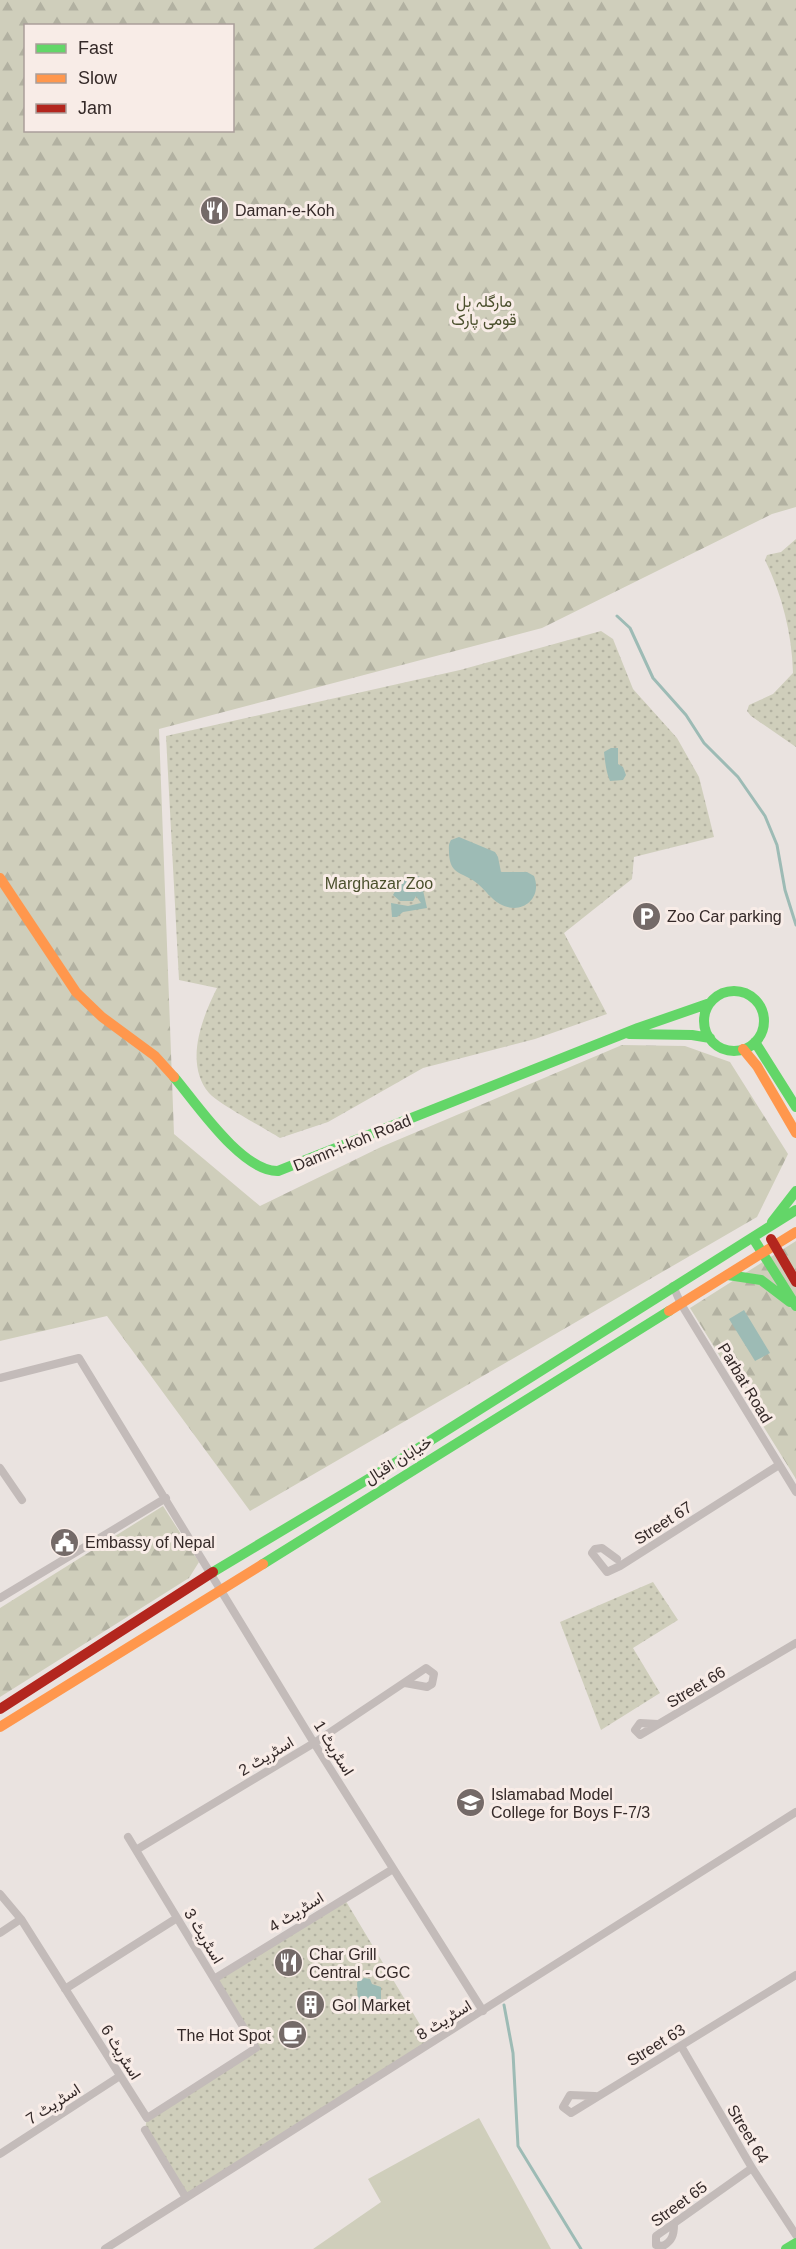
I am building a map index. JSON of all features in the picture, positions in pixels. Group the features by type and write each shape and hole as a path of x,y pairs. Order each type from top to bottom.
{"main road":[{"name":"Damn-i-koh Road","path":"0,878 76,992 102,1017 155,1056 238,1151 251,1162 272,1173 283,1172 306,1159 626,1034 710,1004"},
{"path":"626,1034 710,1038 724,1049 743,1049 755,1042 761,1034 764,1014 753,997 744,992 731,991 719,995 710,1004 704,1021 710,1038"},
{"path":"755,1042 796,1107"},
{"path":"743,1049 757,1066 796,1133"},
{"path":"796,1191 766,1231 796,1282"},
{"name":"خیابان اقبال","path":"0,1709 213,1573 390,1466 796,1210"},
{"name":"خیابان اقبال","path":"0,1727 796,1232"},
{"path":"753,1238 764,1252 796,1306"},
{"path":"728,1275 761,1280 796,1306"},
{"path":"786,2249 796,2243"}],"street":[{"name":"Parbat Road","path":"673,1286 681,1304 796,1492"},
{"name":"اسٹریٹ 1","path":"0,1378 79,1358 213,1573 314,1743 483,2011"},
{"name":"Street 67","path":"618,1559 602,1548 595,1549 592,1553 607,1572 620,1566 779,1465"},
{"path":"0,1468 22,1500"},
{"path":"0,1598 166,1498"},
{"name":"Street 66","path":"658,1724 640,1723 635,1730 640,1735 796,1643"},
{"name":"اسٹریٹ 2","path":"136,1850 314,1743 426,1668 434,1674 432,1684 427,1687 405,1683"},
{"name":"اسٹریٹ 8","path":"105,2249 185,2196 483,2011 796,1812"},
{"name":"اسٹریٹ 3","path":"128,1837 256,2048"},
{"name":"اسٹریٹ 4","path":"214,1978 393,1869"},
{"name":"اسٹریٹ 6","path":"0,1894 21,1919 147,2118 256,2048"},
{"path":"65,1989 177,1918"},
{"path":"0,1933 21,1919"},
{"name":"Street 63","path":"595,2096 570,2095 563,2107 572,2113 796,1975"},
{"name":"Street 64","path":"681,2046 752,2168 796,2235"},
{"name":"اسٹریٹ 7","path":"0,2154 120,2076"},
{"path":"145,2130 185,2196"},
{"name":"Street 65","path":"674,2225 672,2238 668,2243 663,2246 656,2245 656,2236 752,2168"}],"green space":[{"name":"مارگلہ ہل قومی پارک","path":"0,0 796,0 796,507 772,514 542,628 159,729 174,1134 260,1206 381,1147 622,1045 685,1046 730,1062 788,1154 757,1217 250,1511 107,1316 0,1341"},
{"path":"796,539 796,747 747,711 749,705 773,694 793,673 791,643 785,615 765,560 767,555 781,552"},
{"name":"Marghazar Zoo","path":"601,631 613,639 633,689 677,738 699,777 714,837 634,857 632,879 564,933 607,1014 535,1039 423,1068 328,1122 280,1138 209,1093 198,1068 198,1040 201,1026 217,988 179,980 166,736 460,670"},
{"path":"796,1241 796,1479 690,1308"},
{"path":"163,1506 199,1562 189,1578 0,1697 0,1608"},
{"path":"653,1582 678,1620 633,1648 660,1693 601,1730 560,1622"},
{"path":"344,1898 431,2043 185,2196 145,2130 147,2118 256,2048 214,1979"},
{"path":"479,2118 551,2249 313,2249 381,2202 368,2179"}],"water":[{"path":"611,748 618,748 618,764 623,767 626,775 623,780 610,781 604,752"},
{"path":"459,837 495,852 501,872 527,872 534,876 536,884 533,898 522,906 508,907 497,902 479,885 455,870 450,861 449,845 451,840"},
{"path":"413,874 420,877 427,908 403,912 397,917 392,917 391,903 408,906 421,903 416,896 413,901 400,901 393,895 397,888 396,884 400,884 404,878"},
{"path":"744,1310 770,1353 755,1361 729,1319"},
{"path":"364,1978 370,1979 372,1984 381,1987 381,2002 368,2013 358,2009 357,1982"}],"waterway":[{"path":"617,616 630,628 653,678 686,715 704,743 738,777 765,816 777,845 785,890 796,925"},
{"path":"504,2005 513,2053 518,2146 581,2249"}],"traffic: fast":[{"path":"734,991 755,1000 764,1021 755,1042 734,1051 713,1042 704,1021 713,1000 734,991"},
{"path":"174,1077 235,1149 264,1168 278,1171 638,1028 710,1003"},
{"path":"629,1034 692,1035 710,1038"},
{"path":"755,1042 796,1107"},
{"path":"772,1222 796,1191"},
{"path":"213,1572 390,1466 796,1210"},
{"path":"753,1238 796,1306"},
{"path":"728,1275 761,1280 790,1302"},
{"path":"263,1564 669,1311"},
{"path":"786,2249 796,2243"}],"traffic: slow":[{"path":"0,878 76,992 102,1017 155,1056 174,1077"},
{"path":"743,1049 757,1066 796,1133"},
{"path":"669,1311 796,1232"},
{"path":"0,1727 263,1564"}],"traffic: jam":[{"path":"771,1239 796,1282"},
{"path":"0,1709 213,1572"}],"place":[{"name":"Daman-e-Koh","path":"214,210"},
{"name":"Zoo Car parking","path":"646,916"},
{"name":"Embassy of Nepal","path":"64,1542"},
{"name":"Islamabad Model College for Boys F-7/3","path":"470,1803"},
{"name":"Char Grill Central - CGC","path":"288,1963"},
{"name":"Gol Market","path":"311,2005"},
{"name":"The Hot Spot","path":"292,2035"}]}
